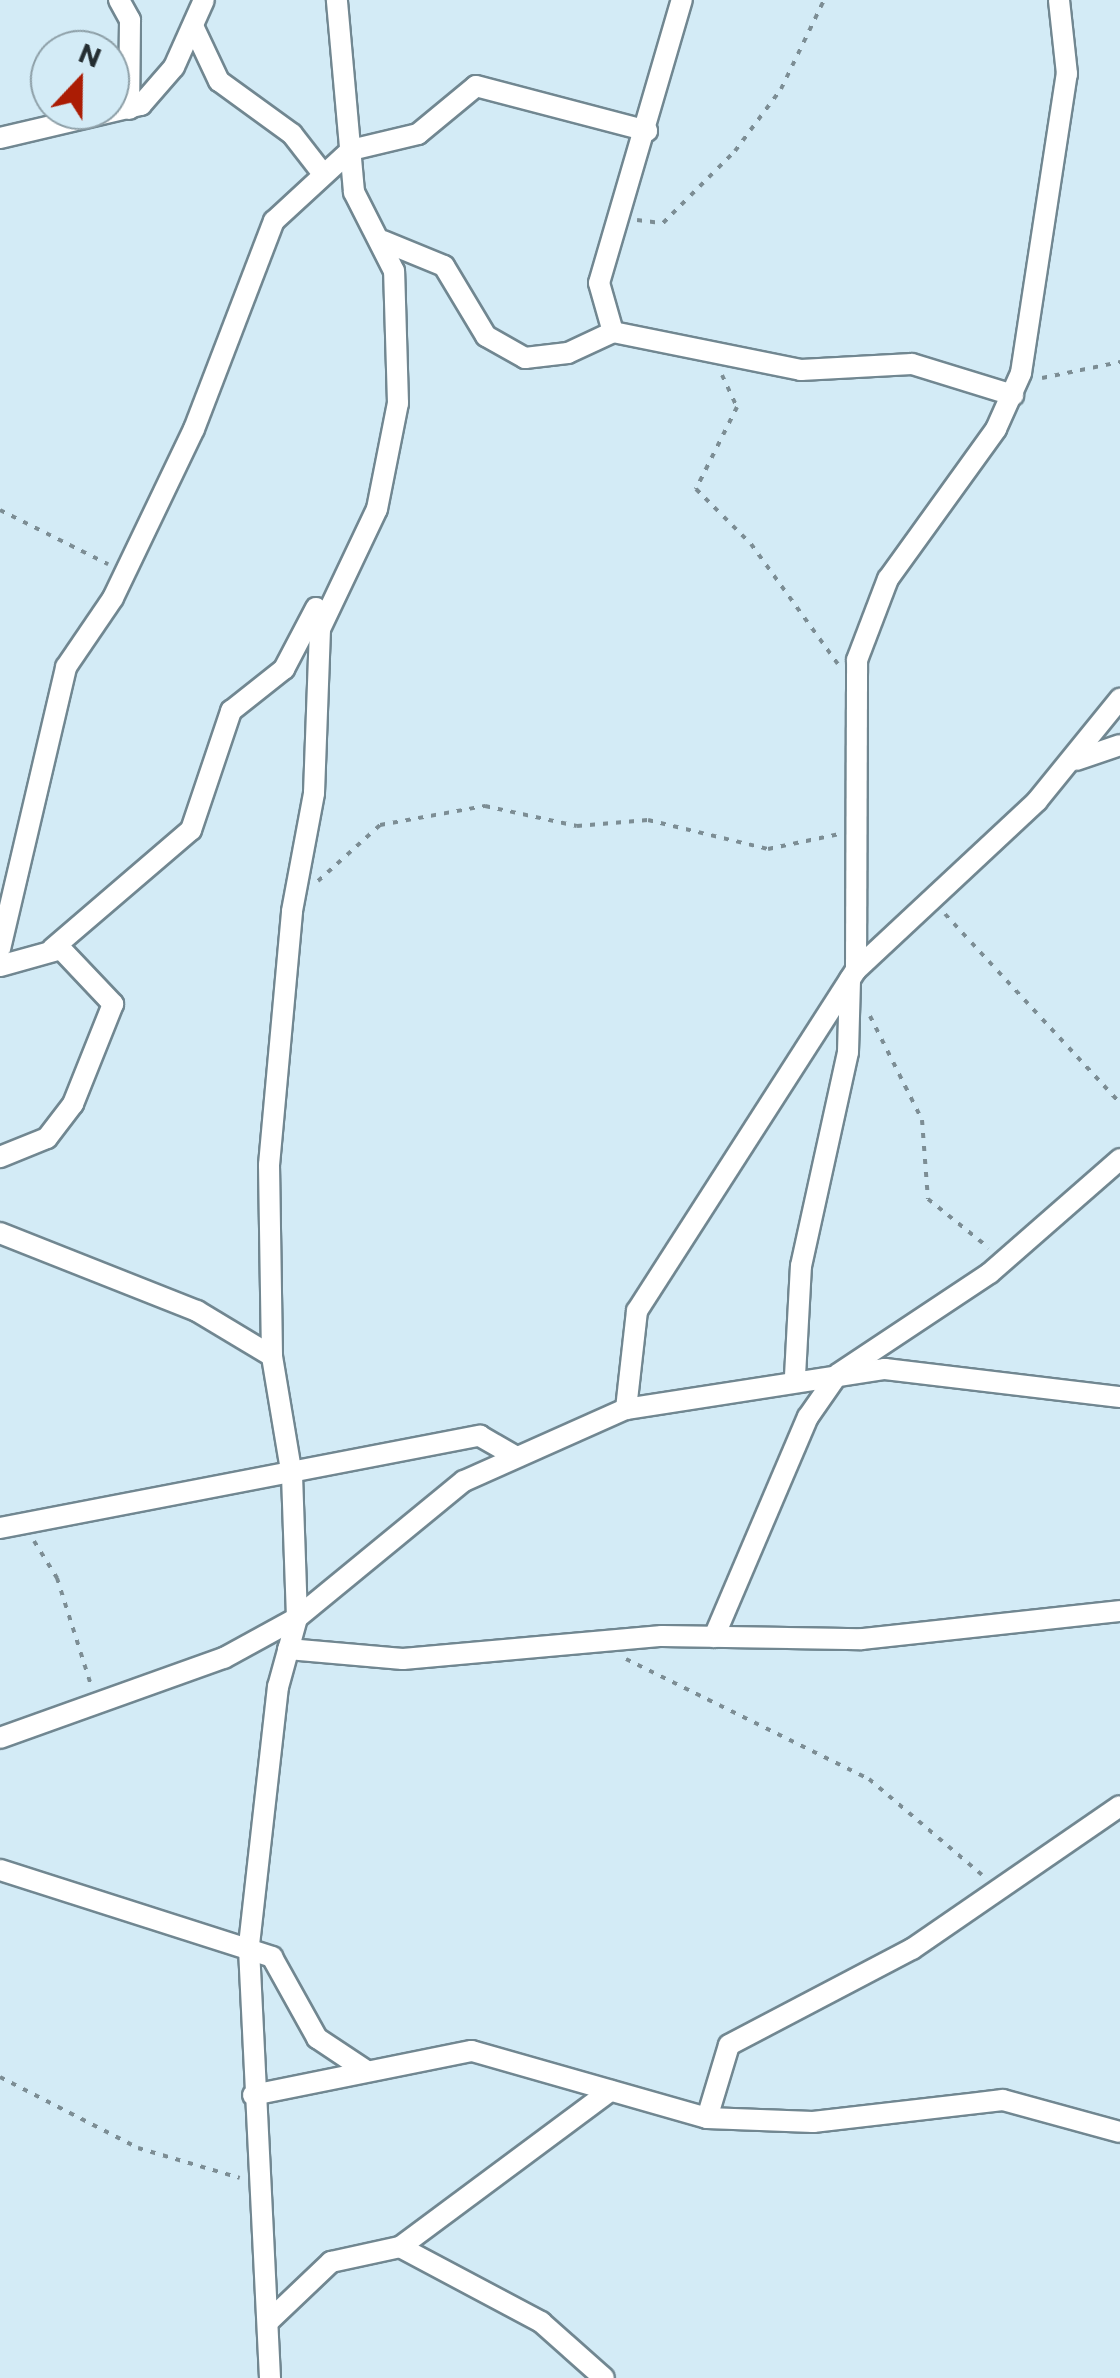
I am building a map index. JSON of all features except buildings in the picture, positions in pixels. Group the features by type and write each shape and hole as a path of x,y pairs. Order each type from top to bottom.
{"street":[{"path":"118,0 130,20 130,30"},
{"path":"130,109 174,68 204,0"},
{"path":"0,966 52,949 185,838 212,789 232,710 284,670 331,597 377,509 398,404 394,270 383,240 358,204 337,0"},
{"path":"613,332 598,292 682,0"},
{"path":"794,1376 801,1266 848,1052 857,830 855,688 866,625 888,579 1015,389 1067,74 1059,0"},
{"path":"193,26 220,81 292,134 323,174"},
{"path":"0,949 18,858 66,668 124,572 212,389 261,241 323,174 352,150 418,134 484,85 646,131"},
{"path":"0,138 36,130"},
{"path":"383,240 444,266 486,336 510,354 568,353 613,332 800,370 912,364 1015,389"},
{"path":"270,2378 269,2321 254,2181 250,1946 288,1649 298,1618 292,1476 272,1356 269,1165 292,911 314,794 318,641 331,597"},
{"path":"626,1409 637,1311 853,975 1076,760 1120,699"},
{"path":"1076,760 1120,746"},
{"path":"0,843 18,858"},
{"path":"0,1157 47,1138 74,1104 113,1012 76,957 52,949"},
{"path":"714,1636 808,1416 838,1374 1006,1260 1120,1159"},
{"path":"0,1232 197,1311 272,1356"},
{"path":"0,1738 224,1658 298,1618 464,1481 513,1455 626,1409 794,1376 885,1369 1120,1397"},
{"path":"0,1528 292,1476 480,1436 513,1455"},
{"path":"288,1649 403,1659 714,1636 862,1639 1120,1612"},
{"path":"707,2118 730,2045 998,1894 1120,1806"},
{"path":"0,1870 250,1946 288,1974 323,2044 365,2070"},
{"path":"253,2095 472,2051 707,2118 812,2122 1003,2100 1120,2132"},
{"path":"269,2321 331,2262 400,2247 610,2091"},
{"path":"400,2247 541,2322 604,2378"}],"path":[{"path":"622,216 662,223 735,151 781,90 824,0"},
{"path":"704,350 736,407 719,427 696,489 751,544 855,688"},
{"path":"1015,389 1120,362"},
{"path":"0,510 124,572"},
{"path":"315,885 380,825 484,806 577,826 648,820 768,849 857,830"},
{"path":"931,900 1120,1103"},
{"path":"866,1009 922,1120 928,1200 1006,1260"},
{"path":"22,1524 57,1578 97,1704"},
{"path":"595,1644 869,1778 928,1820 998,1894"},
{"path":"0,2077 167,2160 254,2181"}]}
